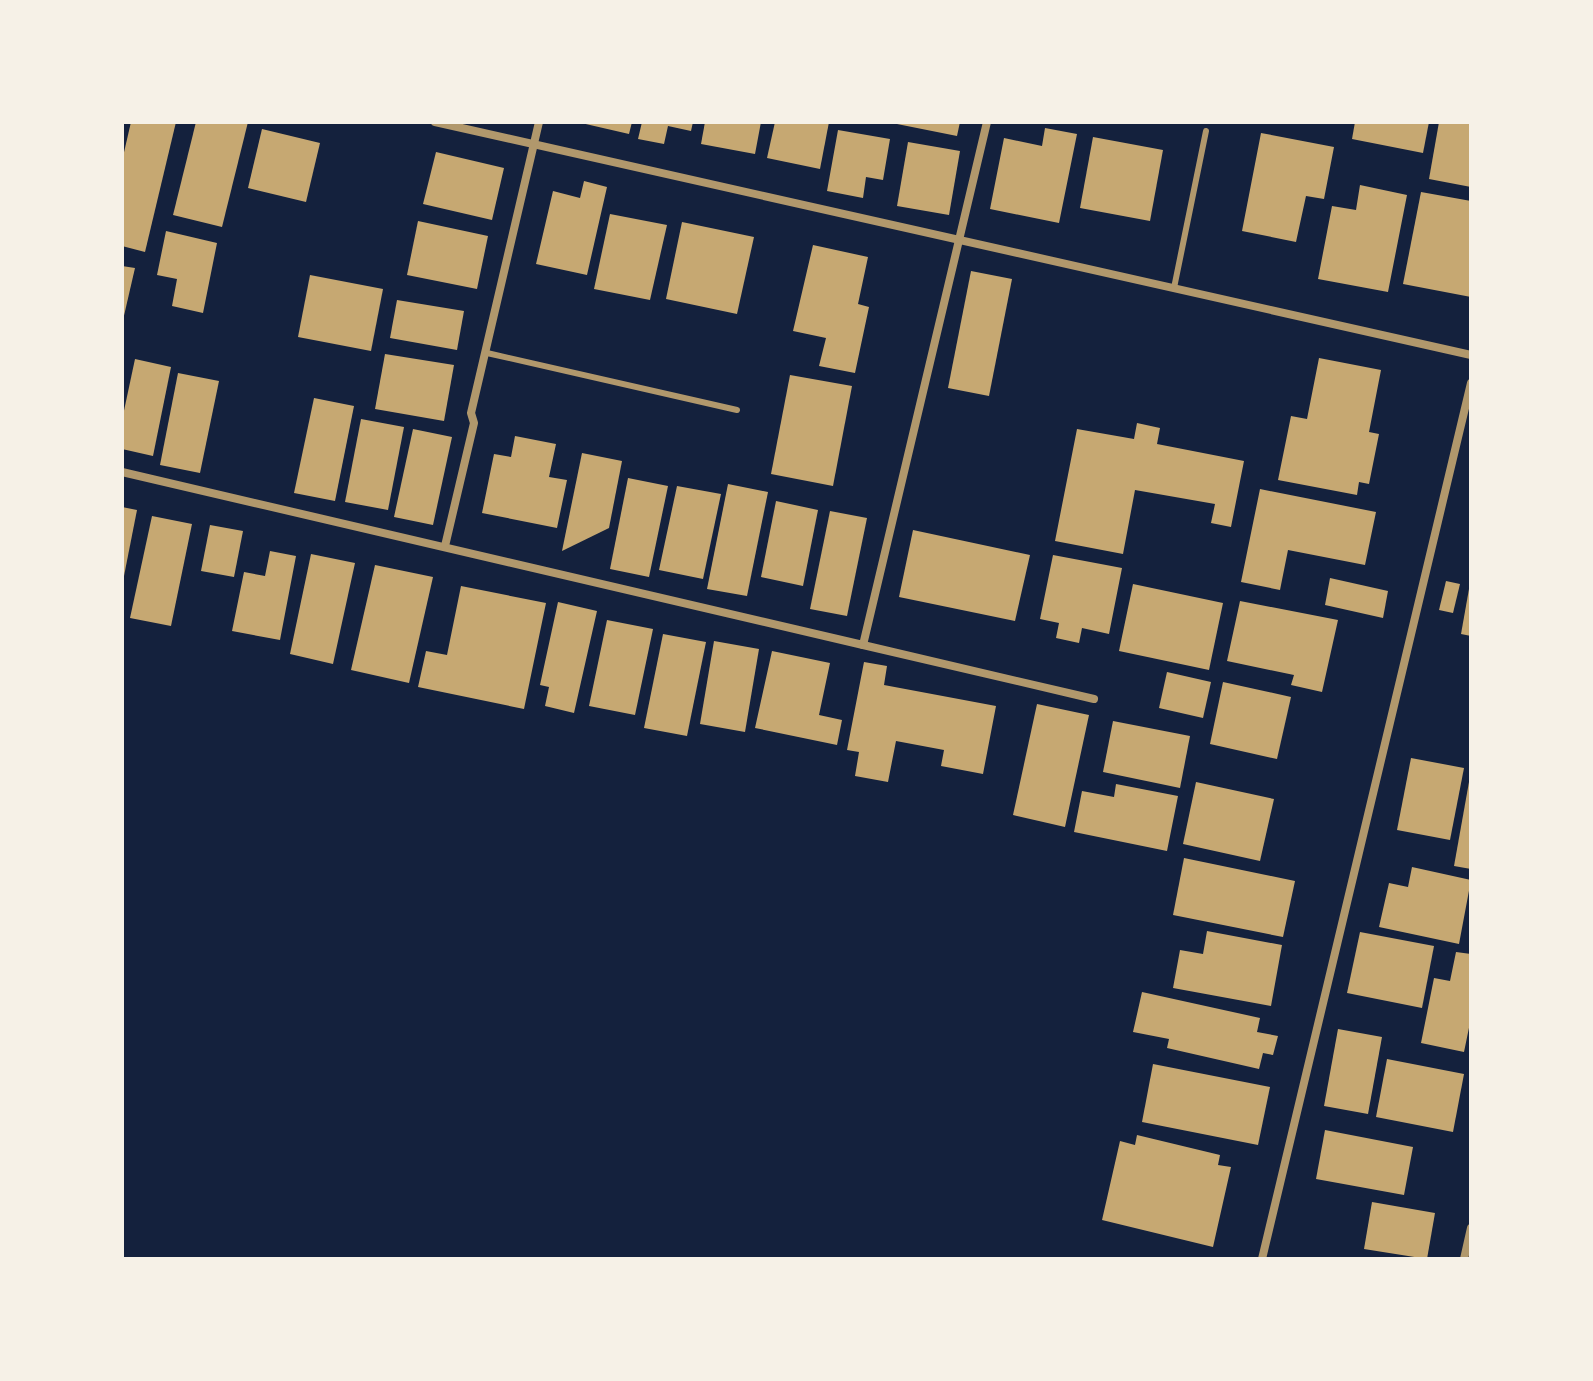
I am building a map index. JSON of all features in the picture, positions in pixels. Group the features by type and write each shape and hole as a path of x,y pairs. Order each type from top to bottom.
{"street":[{"path":"435,122 1471,355"},
{"path":"445,546 474,423 471,413 539,122"},
{"path":"863,645 987,122"},
{"path":"1262,1259 1471,383"},
{"path":"122,472 1094,699"},
{"path":"1464,1259 1471,1228"}],"lane":[{"path":"1174,288 1206,131"},
{"path":"487,353 737,410"}],"building":[{"path":"131,122 176,122 145,252 122,246 122,161"},
{"path":"196,122 248,122 222,227 173,215"},
{"path":"577,122 632,122 629,134"},
{"path":"642,122 693,122 691,131 668,126 664,144 638,139"},
{"path":"705,122 761,122 755,154 701,144"},
{"path":"775,122 829,122 820,169 767,158"},
{"path":"887,122 960,122 957,136"},
{"path":"1355,122 1429,122 1423,153 1352,139"},
{"path":"1439,122 1471,122 1471,187 1429,179"},
{"path":"1045,128 1077,134 1059,223 990,209 1004,138 1042,146"},
{"path":"262,129 320,143 306,202 248,188"},
{"path":"838,130 890,139 883,180 866,177 863,198 827,191"},
{"path":"1261,133 1334,147 1324,199 1306,196 1296,242 1242,231"},
{"path":"1093,137 1163,150 1150,221 1080,208"},
{"path":"908,142 960,151 949,215 897,206"},
{"path":"436,152 504,168 492,220 423,204"},
{"path":"584,181 607,187 587,275 536,264 553,191 580,198"},
{"path":"1360,185 1407,195 1388,292 1318,279 1332,206 1356,210"},
{"path":"1421,192 1471,201 1471,297 1403,284"},
{"path":"610,214 667,225 650,300 594,289"},
{"path":"418,221 488,236 477,289 407,275"},
{"path":"682,222 754,237 737,314 666,299"},
{"path":"166,231 217,243 203,313 172,306 177,279 157,275"},
{"path":"813,245 868,257 858,304 869,307 855,373 819,366 826,338 793,331"},
{"path":"122,266 135,268 123,320 122,319"},
{"path":"971,271 1012,279 989,396 948,388"},
{"path":"310,275 383,289 371,351 298,337"},
{"path":"397,300 464,311 457,350 390,338"},
{"path":"385,354 454,365 444,421 375,409"},
{"path":"1319,358 1381,370 1369,432 1379,434 1369,484 1359,482 1357,495 1278,480 1291,416 1307,419"},
{"path":"135,359 171,367 153,456 122,449 122,420"},
{"path":"178,373 219,381 200,473 160,465"},
{"path":"790,375 852,386 833,486 771,474"},
{"path":"314,398 354,406 335,501 294,493"},
{"path":"361,419 404,427 388,510 345,502"},
{"path":"1137,423 1160,428 1157,444 1244,461 1231,527 1211,523 1215,504 1135,490 1123,554 1055,541 1077,429 1134,439"},
{"path":"413,429 452,437 433,525 394,517"},
{"path":"515,436 556,444 549,477 567,480 557,528 482,513 494,454 511,457"},
{"path":"582,453 622,461 609,528 562,551"},
{"path":"628,478 668,486 649,577 610,569"},
{"path":"728,484 768,492 747,596 707,589"},
{"path":"677,486 721,494 703,579 659,570"},
{"path":"1260,489 1376,512 1365,565 1288,550 1280,590 1241,582"},
{"path":"776,501 818,510 803,586 761,577"},
{"path":"122,507 137,510 123,581 122,581"},
{"path":"830,511 867,518 847,616 810,609"},
{"path":"152,516 192,524 171,626 130,618"},
{"path":"210,525 243,531 234,577 201,571"},
{"path":"913,530 1030,555 1015,621 899,597"},
{"path":"270,551 296,556 280,640 232,631 244,572 265,576"},
{"path":"311,554 355,563 333,664 290,654"},
{"path":"1053,555 1122,568 1109,634 1082,628 1079,643 1056,638 1059,623 1040,619"},
{"path":"375,565 433,577 409,683 351,670"},
{"path":"1330,578 1388,591 1383,618 1325,605"},
{"path":"1446,581 1460,584 1453,613 1439,610"},
{"path":"1133,584 1223,603 1209,670 1119,651"},
{"path":"461,586 546,603 524,709 418,687 426,651 447,655"},
{"path":"1471,589 1471,636 1461,634"},
{"path":"1240,601 1338,620 1322,692 1291,685 1294,675 1227,661"},
{"path":"558,602 597,611 574,713 545,706 549,687 540,685"},
{"path":"607,620 653,629 635,715 589,706"},
{"path":"663,634 706,642 687,736 644,728"},
{"path":"714,641 759,649 745,732 700,724"},
{"path":"772,651 830,663 819,715 842,720 837,745 755,728"},
{"path":"864,662 887,666 884,685 996,706 983,774 941,766 944,750 896,741 888,782 855,776 859,752 847,750"},
{"path":"1167,672 1211,682 1203,718 1159,708"},
{"path":"1223,682 1291,697 1277,759 1210,744"},
{"path":"1037,704 1089,715 1065,827 1013,815"},
{"path":"1113,721 1190,736 1180,788 1103,772"},
{"path":"1411,758 1464,768 1450,840 1397,830"},
{"path":"1196,782 1274,799 1260,861 1183,844"},
{"path":"1471,782 1471,869 1454,866"},
{"path":"1116,784 1178,796 1167,851 1074,832 1082,791 1114,797"},
{"path":"1184,858 1295,881 1283,937 1173,915"},
{"path":"1412,867 1471,880 1459,944 1379,927 1389,883 1408,887"},
{"path":"1207,931 1282,945 1271,1006 1173,988 1180,950 1203,954"},
{"path":"1360,932 1434,946 1422,1008 1347,993"},
{"path":"1456,952 1471,954 1471,1018 1464,1052 1421,1043 1434,978 1450,981"},
{"path":"1142,992 1260,1018 1257,1032 1278,1036 1273,1055 1263,1053 1259,1069 1167,1048 1169,1039 1133,1032"},
{"path":"1338,1029 1382,1037 1368,1114 1324,1106"},
{"path":"1387,1059 1464,1074 1453,1132 1376,1117"},
{"path":"1153,1064 1270,1087 1258,1145 1142,1122"},
{"path":"1325,1130 1413,1147 1404,1195 1316,1179"},
{"path":"1137,1135 1220,1155 1218,1165 1231,1167 1213,1247 1102,1220 1120,1141 1135,1145"},
{"path":"1372,1202 1435,1213 1427,1259 1364,1249"}]}
